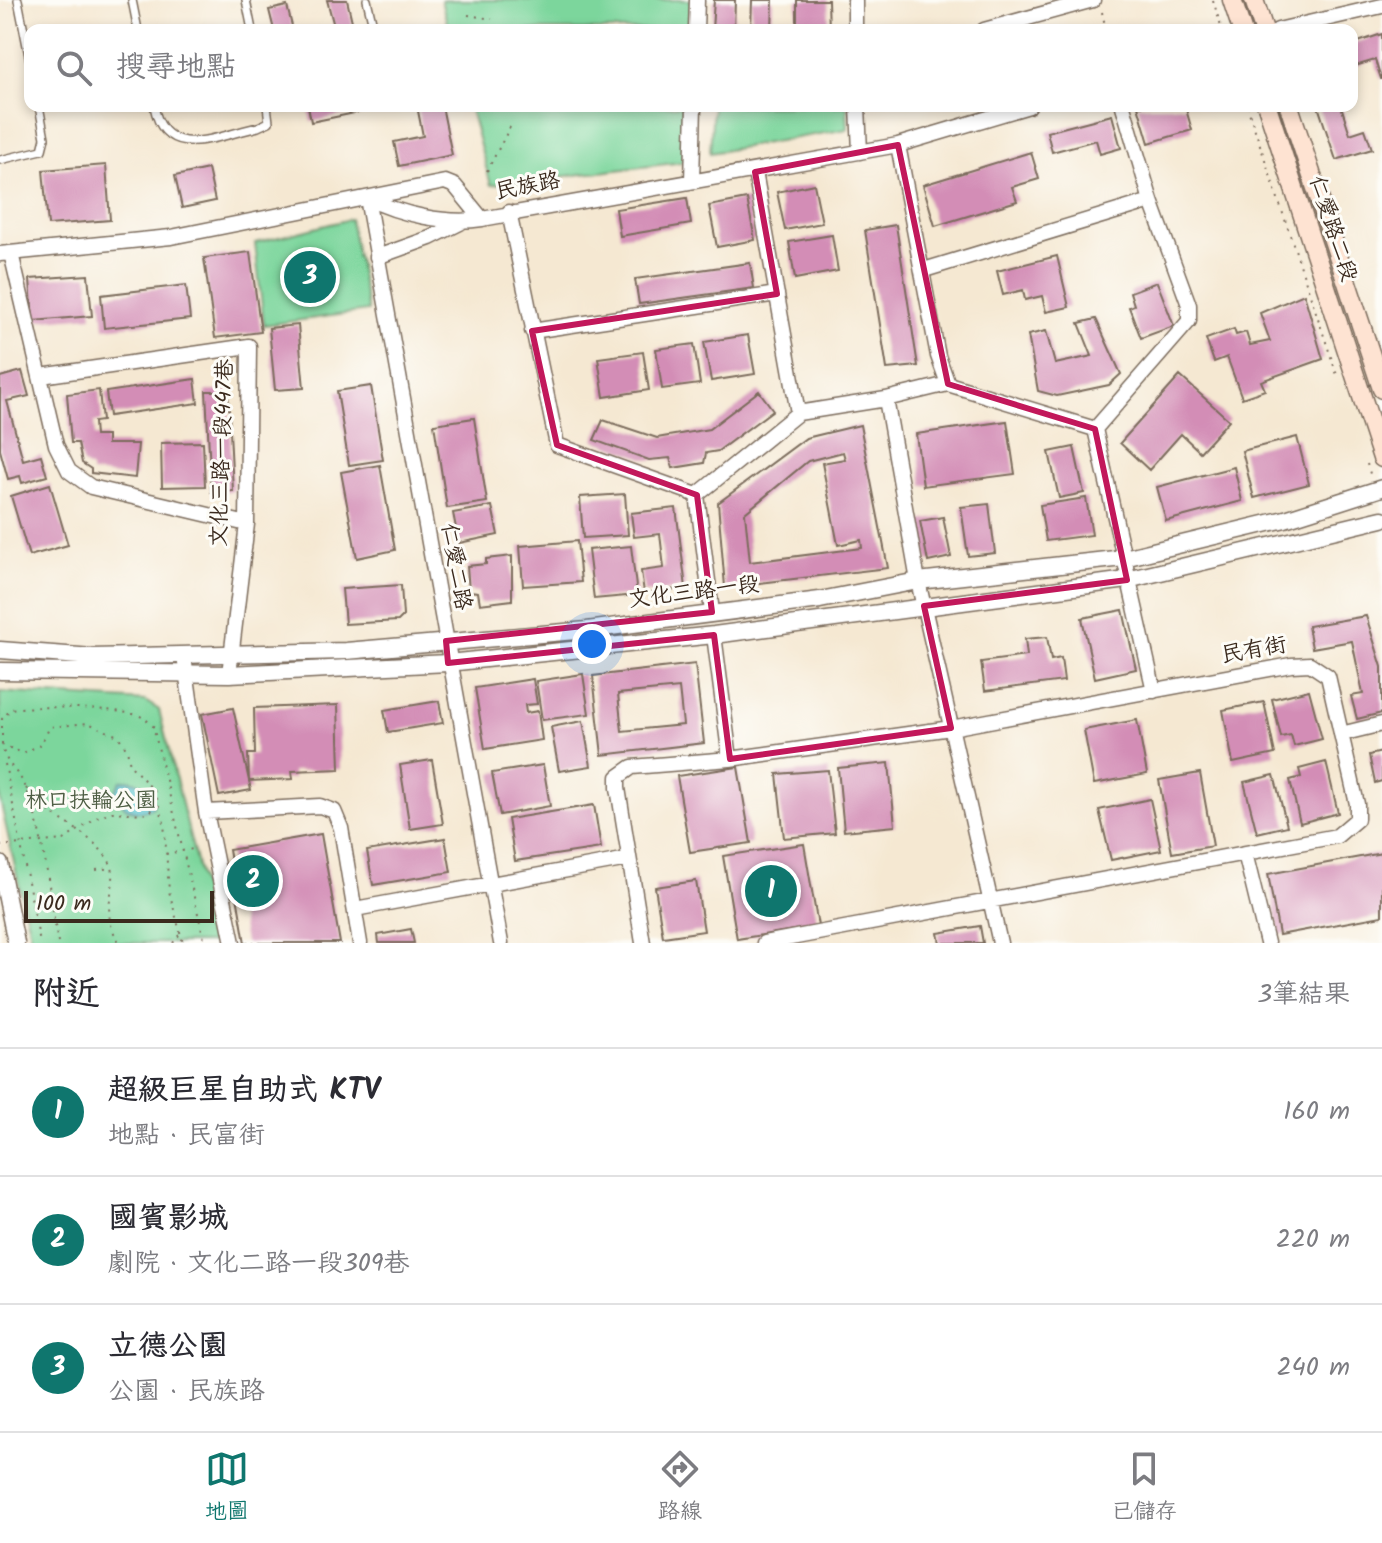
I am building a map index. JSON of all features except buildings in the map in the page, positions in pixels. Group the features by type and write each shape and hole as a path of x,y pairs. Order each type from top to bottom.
{"main road":[{"path":"1232,0 1240,24"},
{"path":"1254,0 1262,24"},
{"name":"仁愛路二段","path":"1269,112 1374,460"},
{"name":"仁愛路二段","path":"1291,112 1382,389"}],"street":[{"path":"696,24 697,0"},
{"path":"855,0 855,24"},
{"path":"1006,24 1093,0"},
{"path":"1304,24 1382,6"},
{"path":"692,181 694,112"},
{"path":"858,112 860,152"},
{"name":"民族路","path":"5,254 171,237 319,204 445,182 455,186 482,219 898,145 1009,112"},
{"path":"1095,429 1189,321 1189,305 1151,201 1125,112"},
{"path":"898,145 938,356 948,384"},
{"path":"755,172 798,413"},
{"path":"367,198 381,205 460,223"},
{"name":"仁愛二路","path":"367,198 448,663 501,943"},
{"path":"924,270 1151,201"},
{"path":"509,212 557,445 697,495"},
{"path":"377,257 430,238 460,223 482,219"},
{"path":"5,254 41,376 56,445 69,471 91,487 247,524"},
{"path":"532,331 777,294"},
{"name":"文化三路一段447巷","path":"41,376 249,346 247,524 229,674"},
{"path":"697,495 798,413 886,399 948,384 1095,429"},
{"path":"886,399 918,581 1000,943"},
{"path":"1095,429 1154,691"},
{"name":"文化三路一段","path":"0,650 93,657 346,651 587,630 820,600 918,581 1124,558 1379,490"},
{"path":"697,495 712,612"},
{"name":"文化三路一段","path":"0,671 185,675 448,663 714,635 1127,580 1382,519"},
{"path":"714,635 730,759"},
{"path":"184,656 206,812 233,943"},
{"name":"民有街","path":"628,859 618,777 632,767 730,759 951,728 1310,664 1328,676 1357,804 1357,819 1349,829 1337,836 764,943"},
{"path":"1341,734 1382,724"},
{"path":"206,812 320,806 334,811 341,828 360,943"},
{"path":"1245,853 1267,943"},
{"path":"355,909 628,859 643,943"},
{"path":"0,864 16,943"}],"lane":[{"path":"18,0 24,30"},
{"path":"132,0 137,24"},
{"path":"246,0 251,24"},
{"path":"367,0 373,24"},
{"path":"0,160 42,150 45,138 40,112"},
{"path":"155,112 157,124 165,134 186,144 258,127 269,122 268,112"}],"path":[{"path":"1100,0 1105,24"},
{"path":"1213,0 1220,24"},
{"path":"468,15 492,19"},
{"path":"1249,112 1342,388"},
{"path":"487,171 510,127"},
{"path":"1374,460 1379,490"},
{"path":"40,943 2,745 2,719 11,709 140,715 153,726 205,943"},
{"path":"2,745 23,753 40,745 50,727 68,723 105,728 118,736 127,749 130,765 155,792 161,805 169,891 183,943"},
{"path":"4,761 49,812 81,831 112,868 107,913 120,943"},
{"path":"25,785 40,841 58,943"},
{"path":"0,846 64,840 99,816 112,812 146,814 161,805"},
{"path":"165,854 193,849"},
{"path":"96,870 112,868"},
{"path":"173,943 180,934"}],"highlighted area":[{"path":"898,145 948,384 1095,429 1127,580 924,606 951,728 730,759 714,635 448,663 446,641 712,612 697,495 557,445 532,331 777,294 755,172"}],"green space":[{"path":"441,0 691,0 689,24 447,24"},
{"path":"471,112 685,112 683,162 491,185"},
{"path":"713,112 847,112 848,129 710,153"},
{"path":"350,219 368,311 264,325 255,243"},
{"name":"林口扶輪公園","path":"0,692 145,701 159,710 216,943 32,943 0,800"}],"water":[{"path":"121,781 135,782 147,789 153,797 153,807 135,811 125,807 115,791"}],"place":[{"name":"立德公園","path":"310,277"},
{"name":"國賓影城","path":"253,881"},
{"name":"超級巨星自助式 KTV","path":"771,891"}]}
